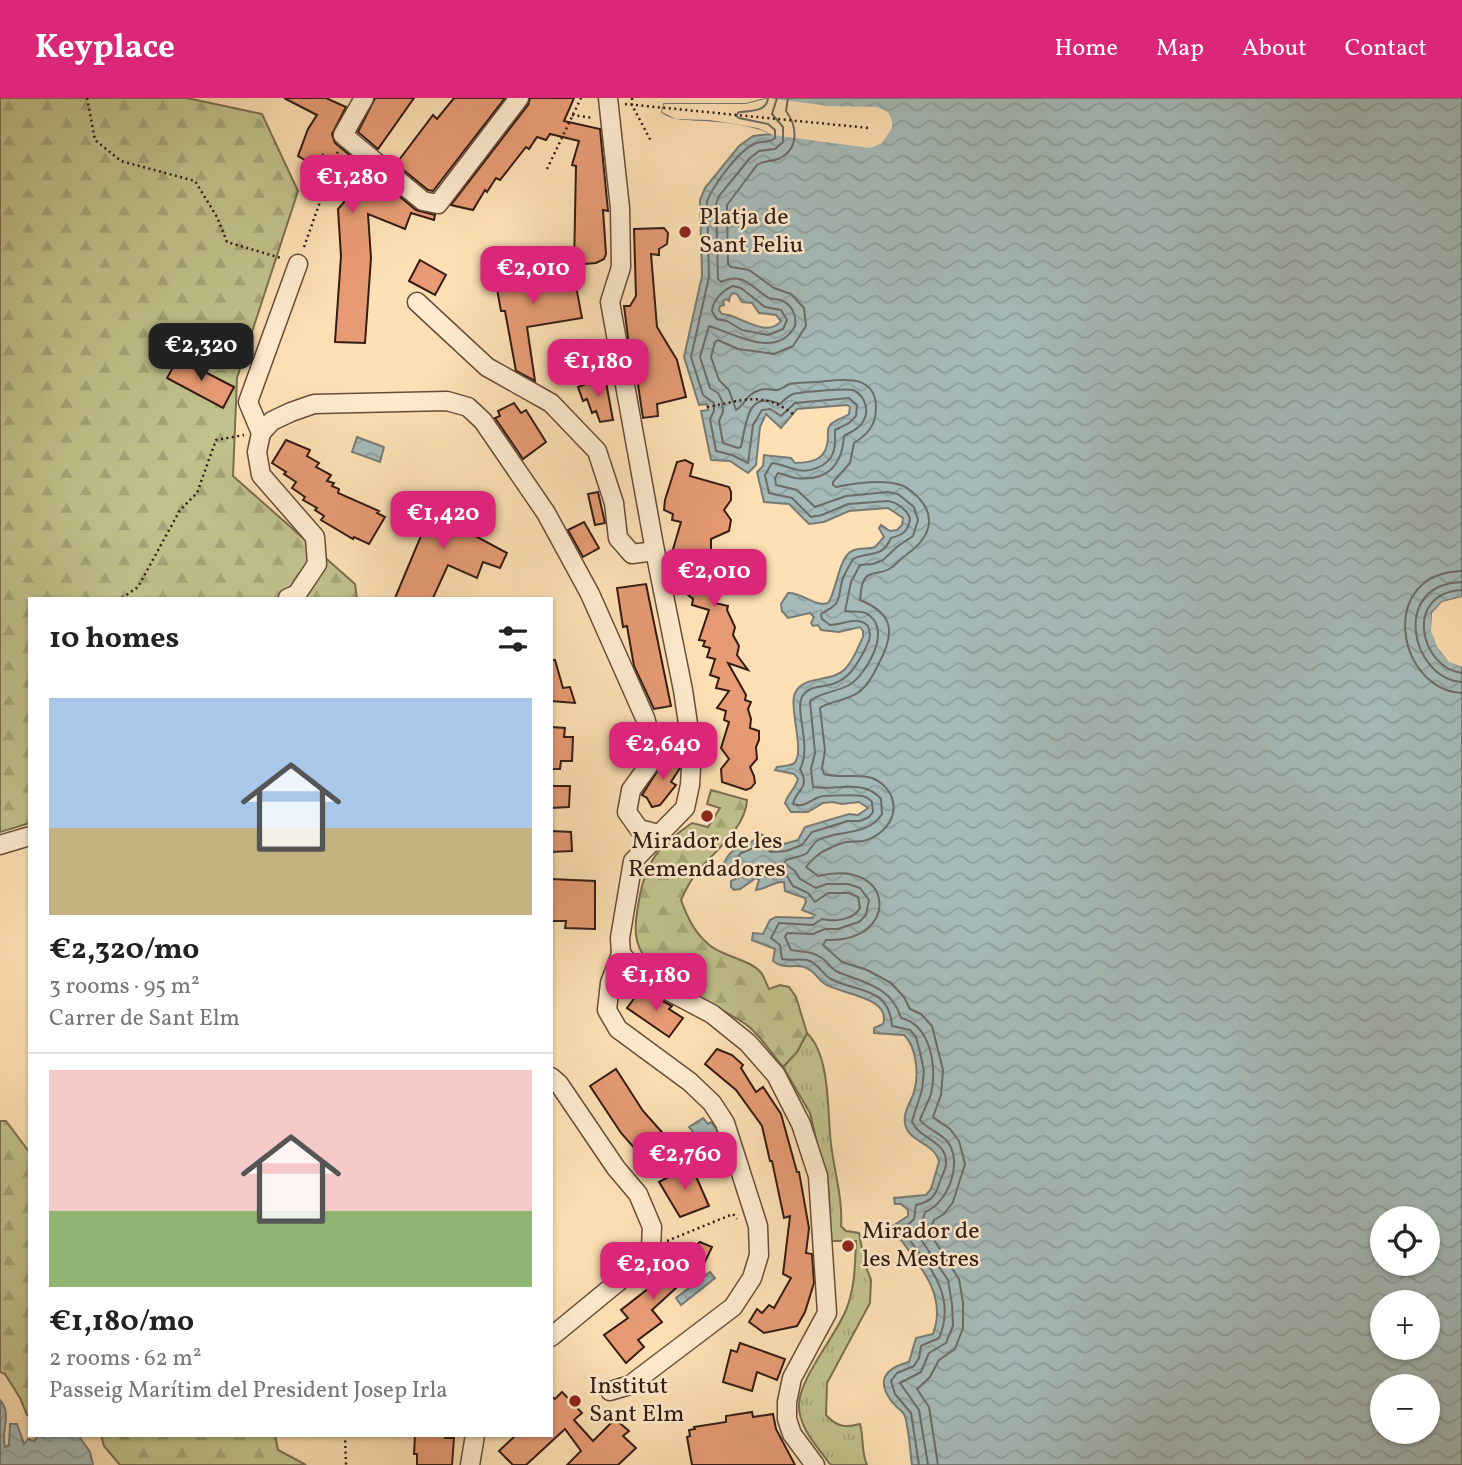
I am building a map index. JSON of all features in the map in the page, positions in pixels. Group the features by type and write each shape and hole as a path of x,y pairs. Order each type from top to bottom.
{"street":[{"path":"365,98 343,135 424,201 438,204 519,98"},
{"path":"608,98 620,208 621,267 610,302 683,690 692,751 690,785 685,808 634,861 620,938 621,954 610,983 607,1010 618,1029 690,1082 712,1103 725,1123 758,1226 759,1255 752,1278 733,1307 630,1385 610,1391"},
{"path":"261,433 248,402 298,264"},
{"path":"417,302 487,367 551,403 597,450 614,503 618,538 632,554 655,551"},
{"path":"290,597 296,594 317,564 315,537 261,475 257,452 261,433 272,421 314,404 447,401 468,407 482,421 552,524 590,594 645,718 653,746 649,765 631,790 627,812 639,829 658,834"},
{"path":"0,845 28,837"},
{"path":"621,954 642,977 712,1014 748,1042 776,1075 802,1124 818,1176 827,1313 792,1378 786,1402 787,1419 792,1434 815,1465"},
{"path":"553,1079 616,1168 638,1194 653,1227 651,1247 641,1264 553,1335"},
{"path":"470,1465 474,1437"}],"path":[{"path":"87,98 95,140 121,160 195,181 228,242 298,264 343,135"},
{"path":"547,169 581,98"},
{"path":"632,98 632,105 651,141"},
{"path":"632,105 869,128"},
{"path":"572,115 610,120"},
{"path":"707,407 761,397 782,405 793,414"},
{"path":"123,597 138,587 180,510 197,493 216,440 261,433"},
{"path":"651,1247 733,1214 740,1224 758,1226"},
{"path":"345,1437 346,1465"}],"green space":[{"path":"0,98 187,98 262,114 298,191 237,378 233,476 355,584 357,597 28,597 28,824 0,832"},
{"path":"711,790 747,800 745,810 736,829 698,871 681,900 697,933 706,942 757,969 769,989 780,985 789,987 796,997 807,1033 797,1052 783,1067 749,1027 661,973 642,953 637,940 639,900 650,864 671,839 692,823 708,827 720,808 707,804"},
{"path":"807,1033 815,1043 824,1070 831,1144 841,1205 841,1226 846,1231 859,1233 871,1280 870,1303 827,1383 826,1415 842,1426 860,1424 867,1465 829,1463 810,1436 800,1414 800,1396 804,1384 841,1321 849,1302 856,1241 830,1241 829,1194 810,1113 783,1067 797,1052"},
{"path":"0,1121 6,1121 28,1150 28,1415 5,1374 0,1372"},
{"path":"102,1437 275,1437 278,1450 306,1465 120,1465 104,1446"}],"water":[{"path":"769,98 1462,98 1462,597 1442,602 1432,613 1432,622 1434,638 1441,652 1462,667 1462,1465 912,1465 906,1419 887,1394 884,1381 889,1371 909,1362 916,1338 933,1334 937,1320 935,1295 924,1272 901,1240 888,1237 885,1231 908,1216 908,1210 901,1204 895,1204 894,1198 926,1195 931,1189 939,1162 932,1150 911,1135 905,1123 906,1111 916,1085 912,1047 904,1035 874,1033 874,1028 883,1024 884,1015 873,1002 825,984 804,967 785,966 773,961 775,949 752,940 753,933 763,934 770,920 776,917 812,918 815,915 802,910 805,898 785,891 784,882 756,890 759,880 756,878 734,890 731,881 746,873 727,872 723,866 726,858 735,849 761,834 777,846 798,840 805,827 849,814 858,815 868,808 859,802 833,802 823,803 808,812 791,812 785,803 798,779 794,774 775,770 797,760 798,743 793,703 797,689 803,684 844,670 855,654 863,631 860,627 839,632 821,630 818,625 813,626 811,623 814,617 810,613 788,618 782,611 781,604 788,593 818,603 828,603 847,555 855,550 875,547 884,537 879,528 881,525 890,531 897,530 902,525 903,518 888,508 849,511 824,522 809,524 789,504 764,502 757,472 763,466 764,455 791,458 795,463 819,458 826,450 830,425 849,414 850,407 847,405 797,409 781,428 766,414 760,427 756,465 748,473 730,461 711,460 701,411 708,410 707,404 699,405 684,357 702,276 700,200 705,188 739,146 753,136 772,134 740,124 677,118 662,112 664,104 746,104","holes":["733,293 737,294 742,302 752,303 759,313 776,315 781,321 768,328 722,314 720,306 724,305 723,301 726,299 729,301"]},
{"path":"357,437 384,447 380,462 352,452"},
{"path":"703,1118 708,1124 711,1122 720,1134 725,1154 716,1160 689,1127"},
{"path":"710,1272 715,1278 681,1305 676,1298"},
{"path":"0,1400 6,1412 5,1447 9,1445 10,1424 17,1424 24,1444 28,1439 34,1441 37,1437 79,1437 90,1452 93,1465 0,1465"}],"pier":[{"path":"769,98 828,106 877,107 888,112 892,128 882,143 870,148 773,135 758,128 710,120 676,119 662,112 664,104 746,104"},
{"path":"1462,597 1462,600 1444,605 1435,614 1435,631 1440,645 1452,659 1462,663 1462,667 1449,662 1437,647 1431,631 1432,613 1442,602"}],"building":[{"path":"284,98 326,98 346,107 332,134 335,143 416,210 435,215 434,220 411,213 405,229 368,214 371,258 365,343 335,342 341,256 338,209 351,194 323,155 319,168 298,156 308,129 317,115"},
{"path":"375,98 414,98 378,149 358,132"},
{"path":"454,98 505,98 433,191 428,190 396,164 433,115 437,119"},
{"path":"530,98 574,98 564,121 600,129 608,211 603,210 606,254 604,259 596,263 574,265 576,166 572,165 579,141 550,134 546,140 537,137 500,180 496,178 487,192 485,190 473,210 451,205 528,105"},
{"path":"664,228 668,233 667,244 659,249 659,255 651,254 657,327 677,360 686,397 657,404 658,416 643,418 624,306 630,306 636,296 634,229"},
{"path":"516,259 520,282 558,281 556,268 572,265 582,318 527,327 535,381 516,371 492,261"},
{"path":"420,260 446,275 435,295 409,281"},
{"path":"178,358 234,387 223,408 167,378"},
{"path":"605,377 613,420 600,422 596,411 592,413 587,399 583,401 578,387"},
{"path":"514,403 521,413 526,410 546,442 523,459 495,418 500,416 498,411"},
{"path":"286,440 310,450 307,456 319,463 316,467 331,475 327,481 334,483 332,486 339,489 338,493 379,511 377,513 385,517 369,544 354,537 353,539 321,520 324,516 315,510 317,508 303,500 305,497 292,488 296,482 272,463"},
{"path":"685,460 693,464 690,476 729,487 731,492 731,500 724,510 731,520 729,531 711,539 711,552 705,559 711,569 710,583 717,593 715,603 728,606 727,610 735,627 733,635 739,646 737,655 748,670 728,663 746,695 745,700 751,702 748,709 750,728 759,731 757,759 750,767 755,783 746,790 722,782 721,769 729,759 721,748 729,722 724,720 726,711 717,708 729,691 716,688 719,678 710,675 715,659 707,657 710,648 703,646 705,641 699,640 709,610 692,605 693,599 688,595 691,587 686,585 689,576 683,575 687,557 671,556 681,522 672,520 673,514 664,510 665,500 677,462"},
{"path":"598,492 605,523 595,525 588,494"},
{"path":"420,497 468,523 466,531 507,553 500,568 483,562 477,578 448,565 433,597 395,597 421,536 407,532"},
{"path":"584,522 599,548 583,557 568,530"},
{"path":"646,584 671,706 654,709 634,666 627,626 623,627 617,588"},
{"path":"553,660 563,688 570,687 575,703 553,701"},
{"path":"553,727 565,728 564,737 573,737 572,761 561,761 560,769 553,769"},
{"path":"680,748 680,768 671,782 676,785 660,805 652,807 642,795 660,767 664,770"},
{"path":"553,786 570,786 569,807 553,808"},
{"path":"553,831 571,832 572,851 553,852"},
{"path":"553,879 595,881 595,929 565,928 566,921 553,921"},
{"path":"639,992 647,996 648,993 672,1006 669,1009 683,1018 669,1037 627,1008"},
{"path":"717,1049 732,1055 743,1065 741,1068 756,1092 763,1087 781,1114 799,1172 809,1228 806,1253 812,1254 814,1283 805,1312 797,1326 764,1333 749,1322 757,1309 762,1313 769,1305 774,1308 791,1278 783,1274 790,1216 784,1218 762,1126 736,1090 705,1064"},
{"path":"616,1069 643,1111 676,1148 652,1168 621,1133 590,1086"},
{"path":"691,1165 709,1206 680,1217 659,1182"},
{"path":"700,1242 712,1247 703,1266 652,1310 662,1322 638,1340 644,1347 626,1363 604,1335 628,1318 621,1310 654,1284 647,1276 662,1263 667,1269"},
{"path":"740,1343 785,1359 777,1380 757,1372 752,1391 723,1382 731,1350 737,1352"},
{"path":"562,1392 582,1413 574,1420 593,1441 615,1419 629,1431 623,1436 636,1448 618,1465 567,1465 581,1451 565,1429 526,1465 513,1465 499,1451 514,1437 553,1437 553,1398 555,1399"},
{"path":"752,1412 753,1417 773,1414 776,1429 795,1465 692,1465 687,1437 690,1436 689,1430 726,1422 726,1416"},
{"path":"415,1437 454,1438 452,1465 417,1465 417,1454 414,1454"}],"place":[{"name":"Platja de Sant Feliu","path":"685,232"},
{"name":"Mirador de les Remendadores","path":"707,816"},
{"name":"Mirador de les Mestres","path":"848,1246"},
{"name":"Institut Sant Elm","path":"575,1401"}]}
